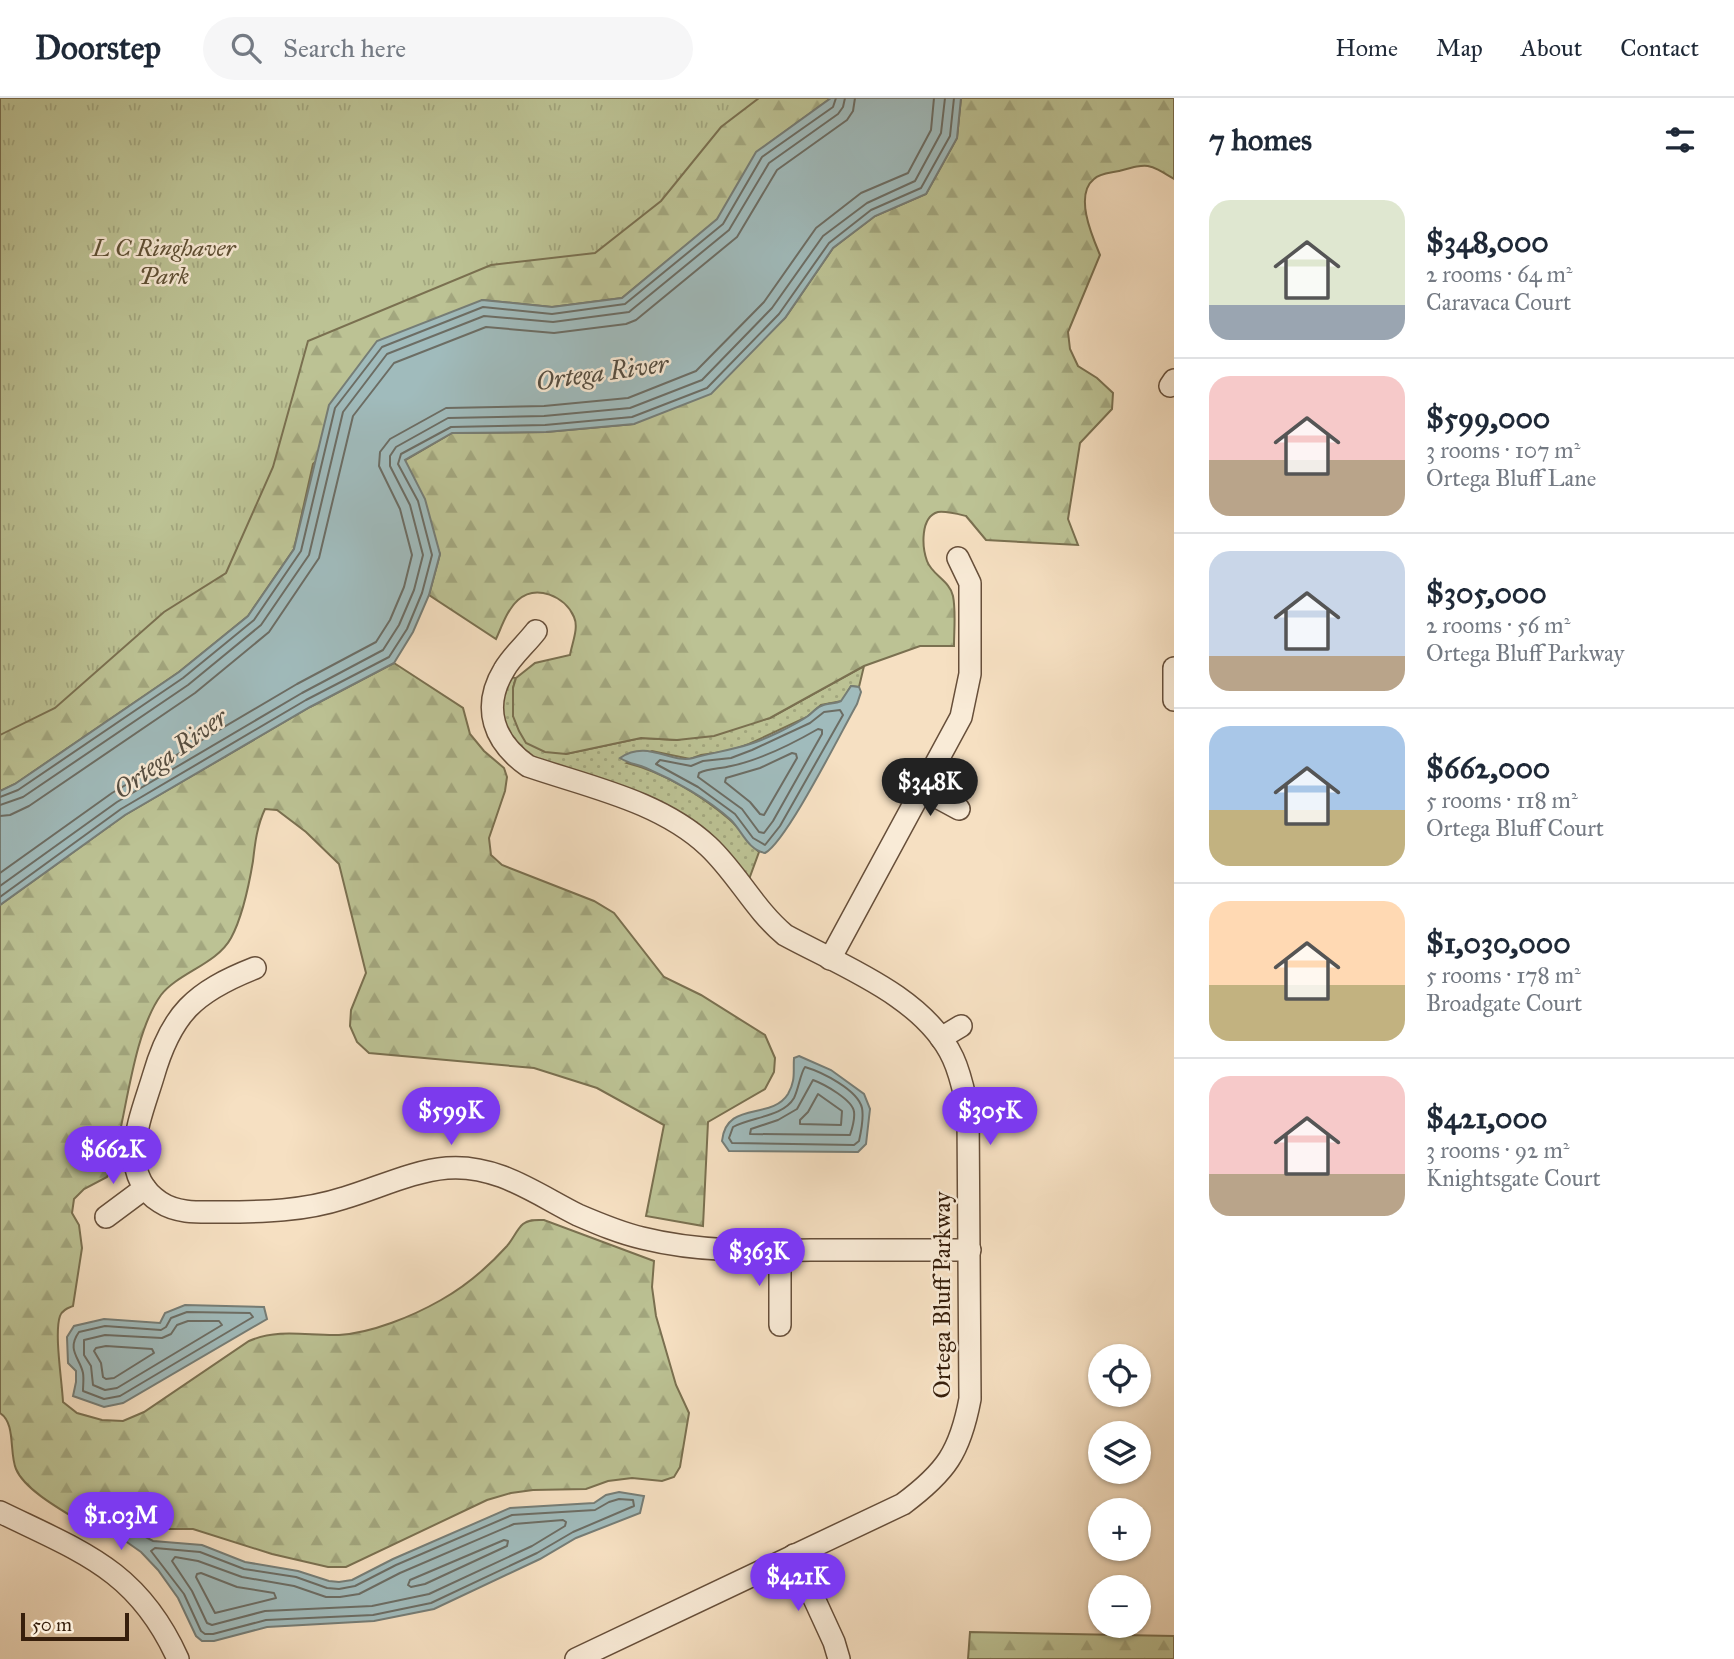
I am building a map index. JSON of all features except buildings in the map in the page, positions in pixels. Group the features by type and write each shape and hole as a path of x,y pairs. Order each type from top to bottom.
{"street":[{"path":"830,959 961,717 970,674 970,583 958,558"},
{"name":"Ortega Bluff Parkway","path":"536,631 505,668 495,688 492,706 494,726 500,740 512,755 528,766 644,805 670,818 709,847 770,922 785,935 891,992 925,1018 941,1038 958,1070 968,1110 970,1399 965,1430 950,1460 932,1483 903,1504 794,1555 617,1650 576,1659"},
{"path":"1174,668 1174,700"},
{"path":"922,789 958,809"},
{"path":"255,968 222,981 197,998 179,1016 165,1039 135,1139 134,1156 136,1169 145,1188 160,1202 176,1209 195,1212 267,1212 307,1207 342,1199 423,1172 449,1168 473,1169 496,1173 578,1214 640,1238 683,1247 780,1251 970,1250"},
{"path":"941,1038 961,1026"},
{"path":"106,1217 145,1188"},
{"path":"780,1251 780,1325"},
{"path":"0,1512 88,1555 117,1575 145,1601 167,1635 178,1659"},
{"path":"794,1555 834,1642 839,1659"}],"green space":[{"name":"L C Ringhaver Park","path":"0,98 831,98 757,152 718,219 622,298 552,307 482,300 313,464 294,549 248,616 179,672 15,784 0,791"},
{"name":"L C Ringhaver Park","path":"0,98 759,98 721,127 661,201 595,253 491,265 308,341 273,467 226,573 164,612 55,708 0,735"},
{"path":"961,98 1174,98 1174,179 1153,167 1137,167 1096,177 1088,186 1085,195 1086,216 1100,255 1068,332 1070,349 1078,366 1097,378 1113,393 1112,409 1080,443 1068,519 1078,545 986,540 966,516 938,512 932,515 925,526 924,548 929,566 948,586 953,596 954,646 920,646 864,666 770,718 714,736 677,740 641,738 566,754 545,752 526,743 513,716 513,688 516,678 535,663 570,655 575,631 574,617 557,598 541,593 525,595 514,604 496,639 429,595 440,554 404,461 452,433 546,432 634,424 785,318 833,248 875,216 926,194 957,138"},
{"path":"394,663 463,708 470,734 484,751 504,768 507,777 505,791 489,838 491,855 502,865 594,901 614,913 664,977 701,995 765,1035 775,1058 774,1072 765,1089 708,1122 703,1226 646,1216 664,1125 597,1088 534,1068 369,1053 357,1042 350,1026 351,1010 366,973 339,864 306,832 277,810 265,809 257,835 245,900 231,938 217,955 177,980 161,995 151,1012 136,1055 111,1169 107,1177 84,1189 74,1199 72,1213 79,1225 82,1248 73,1306 62,1312 58,1324 63,1402 77,1413 102,1420 123,1421 144,1412 249,1341 282,1334 352,1334 392,1323 459,1289 500,1254 523,1224 544,1220 654,1261 652,1287 656,1316 676,1385 689,1413 680,1467 674,1477 662,1481 632,1478 608,1481 586,1489 533,1490 487,1500 346,1567 328,1567 272,1554 193,1529 154,1529 123,1514 115,1515 104,1529 94,1530 40,1495 21,1478 14,1462 8,1424 0,1413 0,905 125,815 310,707"},
{"path":"864,666 859,687 851,686 842,701 821,705 807,717 749,744 690,759 652,751 627,763 681,785 733,823 759,852 748,882 720,848 536,761 503,729 503,689 509,677 516,678 513,688 513,716 566,754 641,738 677,740 770,718"},
{"path":"970,1632 1088,1634 1088,1638 1174,1636 1174,1659 968,1659"}],"water":[{"name":"Ortega River","path":"831,98 961,98 957,138 926,194 875,216 833,248 785,318 711,394 634,424 546,432 452,433 405,460 425,499 440,554 429,595 413,632 394,663 310,707 125,815 0,905 0,791 15,784 179,672 248,616 294,549 329,405 377,341 482,300 552,307 622,298 717,219 756,152"},
{"path":"851,686 859,687 861,692 857,704 800,808 775,844 765,853 754,848 731,820 701,797 657,773 620,758 630,753 649,751 685,759 750,744 796,723 821,706 841,701"},
{"path":"799,1056 831,1070 864,1094 870,1109 866,1144 858,1152 729,1151 722,1141 725,1128 740,1115 780,1102 791,1089 794,1058"},
{"path":"185,1305 264,1307 267,1319 123,1403 104,1407 73,1396 76,1371 68,1363 67,1337 74,1326 104,1319 160,1323 165,1313"},
{"path":"619,1492 644,1496 640,1513 576,1538 540,1559 434,1609 374,1621 267,1627 214,1641 202,1641 196,1636 178,1598 158,1570 141,1552 121,1538 119,1529 129,1526 153,1541 202,1545 245,1562 298,1571 339,1582 352,1580 393,1559 510,1508 594,1503 606,1495"}]}
